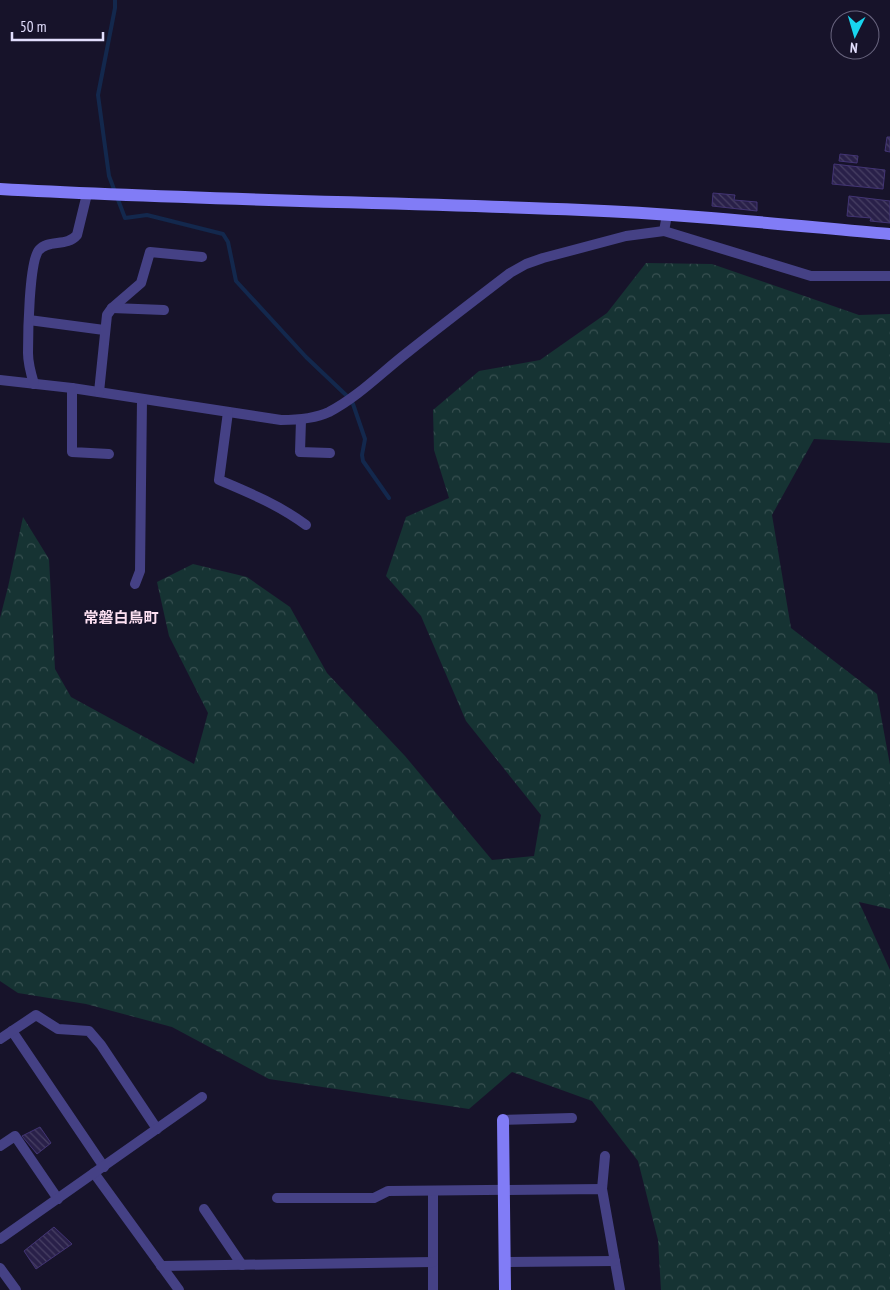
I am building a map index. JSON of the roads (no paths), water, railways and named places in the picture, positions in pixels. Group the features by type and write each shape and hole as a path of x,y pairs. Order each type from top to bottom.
{"street":[{"path":"0,190 583,210 667,215 890,234"},
{"path":"34,384 28,354 35,256 39,249 45,246 67,242 77,235 87,194"},
{"path":"664,231 667,215"},
{"path":"0,380 72,388 281,420 301,420 328,412 350,399 510,273 526,264 626,236 664,231 811,276 890,276"},
{"path":"99,392 106,315 141,283 150,252 202,257"},
{"path":"112,308 164,310"},
{"path":"29,320 104,330"},
{"path":"72,388 72,452 109,454"},
{"path":"135,584 140,571 142,399"},
{"path":"228,412 219,480 271,502 306,525"},
{"path":"301,420 300,452 330,453"},
{"path":"0,1039 36,1015 58,1029 89,1031 101,1045 157,1129"},
{"path":"12,1031 104,1167"},
{"path":"0,1239 202,1097"},
{"path":"505,1290 503,1120 572,1118"},
{"path":"0,1146 16,1136 58,1198"},
{"path":"605,1156 602,1189 620,1290"},
{"path":"94,1173 179,1290"},
{"path":"277,1198 374,1198 388,1191 602,1189"},
{"path":"433,1191 433,1290"},
{"path":"204,1209 242,1265"},
{"path":"505,1262 615,1261"},
{"path":"161,1266 433,1262"},
{"path":"0,1268 16,1290"}],"waterway":[{"path":"115,0 98,95 109,176 125,218 147,215 223,234 228,242 236,281 306,357 353,404 365,439 362,455 363,461 389,498"}],"district":[{"name":"常磐白鳥町","path":"121,618"}]}
